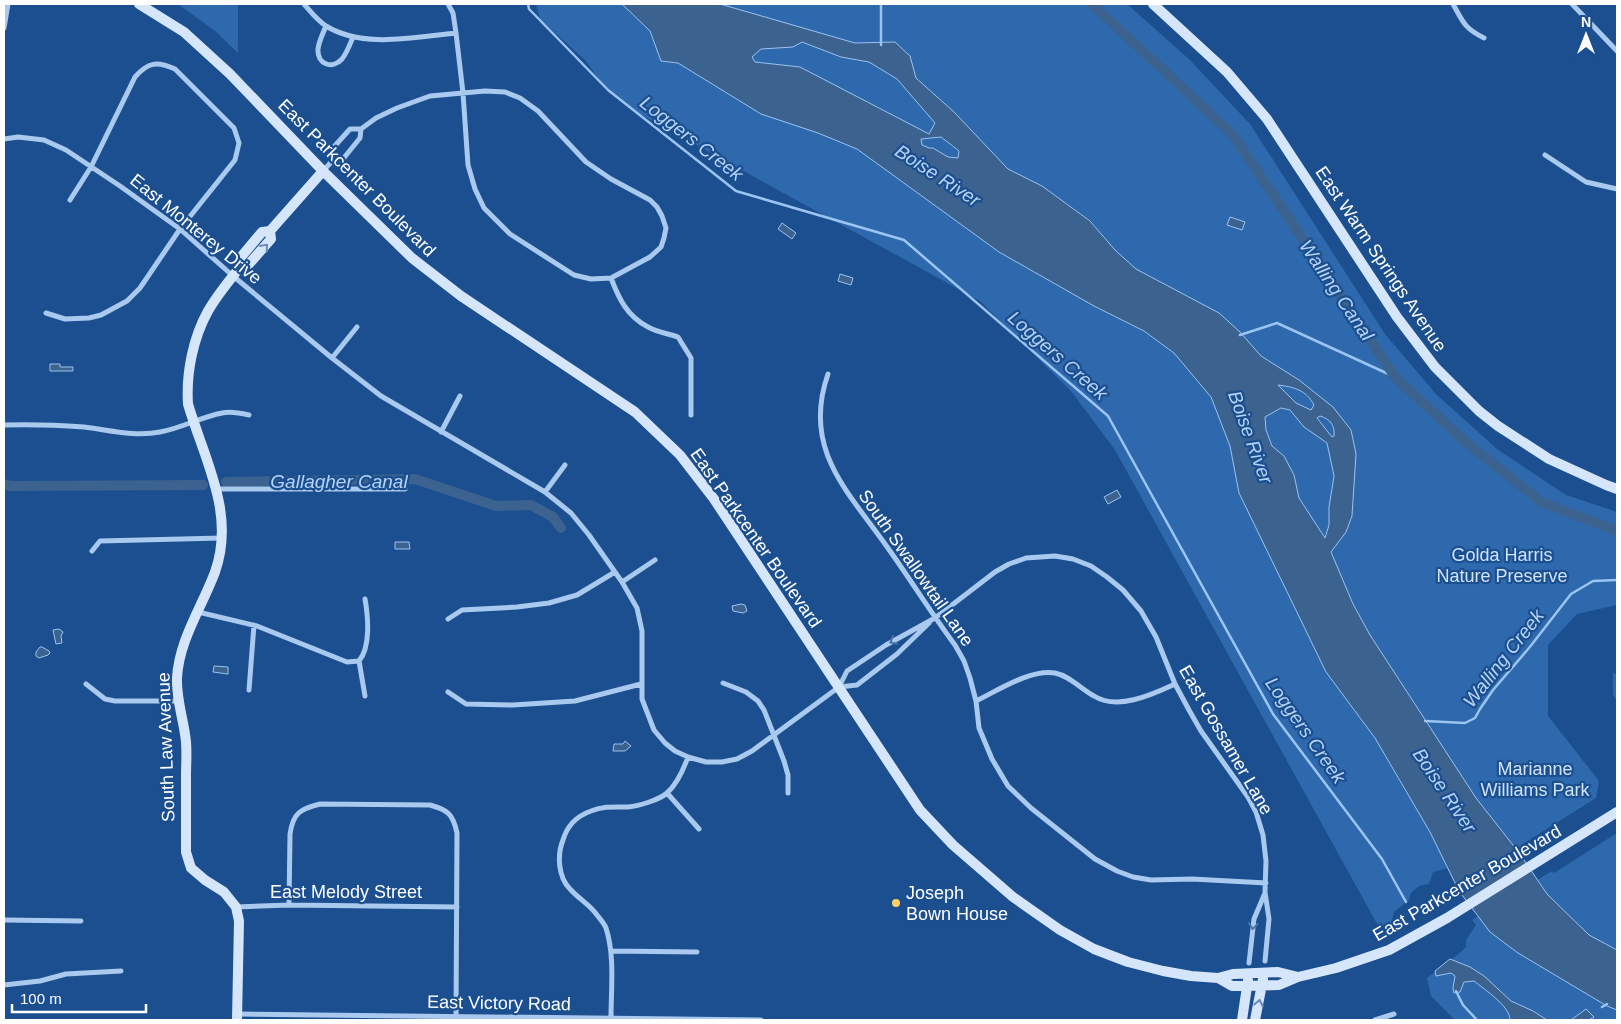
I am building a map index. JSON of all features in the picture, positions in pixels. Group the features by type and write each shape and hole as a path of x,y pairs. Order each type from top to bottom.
{"main road":[{"name":"East Parkcenter Boulevard","path":"139,4 184,32 230,74 412,258 461,296 635,412 680,456 714,499 920,810 953,845 1013,897 1060,930 1094,949 1128,962 1191,976 1218,978 1233,974 1278,972 1298,977"},
{"name":"East Warm Springs Avenue","path":"1153,4 1227,72 1267,119 1397,317 1435,367 1479,411 1498,426 1549,459 1617,489"},
{"name":"South Law Avenue","path":"236,907 224,892 191,868 186,852 186,742 178,701 177,679 179,660 215,572 222,538 221,513 217,489 193,422 188,404 187,389 195,343 208,311 240,267 242,257 262,232 270,231 324,171"},
{"name":"East Parkcenter Boulevard","path":"1218,978 1232,986 1279,985 1298,977 1336,968 1389,950 1447,918 1617,812"},
{"path":"236,907 239,921 237,1017"},
{"path":"1242,1020 1248,974"},
{"path":"1255,1020 1264,974"}],"street":[{"path":"4,28 8,4"},
{"path":"304,4 326,26 353,37 380,40 456,33"},
{"path":"334,160 332,149 350,129 361,130 376,118 397,108 430,96 463,93 485,91 505,92 520,98 538,112 586,162 611,179 650,200 658,207 666,228 661,247 650,257 611,278 591,279 574,275 510,234 484,208 468,165 463,93 456,33 453,13 448,4"},
{"path":"1453,4 1465,26 1470,31 1484,38"},
{"path":"1572,4 1617,51"},
{"path":"326,26 318,48 322,62 327,65 334,65 341,60 346,54 353,37"},
{"path":"46,313 65,319 77,319 101,315 127,301 140,288 180,229 236,160 238,143 234,128 175,69 162,64 151,64 141,70 135,77 92,167 70,200"},
{"path":"324,171 334,160 343,159 360,138 361,130"},
{"name":"East Monterey Drive","path":"4,139 18,137 44,140 66,150 92,167 180,229 233,276 381,396 545,492 571,512 622,582 637,608 642,638 642,699 654,730 675,751 706,762 722,762 737,759 774,736 839,688"},
{"path":"1545,155 1586,182 1617,189"},
{"path":"611,278 621,303 634,318 649,328 678,336 691,358 691,415"},
{"path":"332,358 357,327"},
{"name":"South Swallowtail Lane","path":"828,374 823,388 820,423 830,464 838,480 890,551 964,661 976,701 979,728 992,760 1008,786 1030,808 1095,859 1117,871 1133,877 1151,880 1192,879 1266,883"},
{"path":"441,432 460,396"},
{"path":"4,424 47,424 146,434 172,429 223,412 249,415"},
{"path":"545,492 565,465"},
{"path":"217,489 404,489"},
{"path":"92,551 100,541 222,538"},
{"name":"East Gossamer Lane","path":"839,688 847,671 886,645 935,618 1009,564 1026,558 1055,556 1091,566 1123,590 1142,612 1156,636 1175,684 1201,731 1256,812 1263,835 1266,861 1265,892 1269,919 1265,961"},
{"path":"622,582 655,560"},
{"path":"448,619 462,610 549,603 577,595 615,572"},
{"path":"364,599 368,615 365,650 359,661 365,696"},
{"path":"198,612 254,625 347,662 359,661"},
{"name":"East Gossamer Lane","path":"839,688 857,685 897,654 935,618"},
{"path":"249,690 254,625"},
{"path":"976,701 1022,678 1038,674 1054,673 1067,677 1096,698 1114,702 1139,698 1175,684"},
{"path":"723,683 746,692 758,701 764,710 784,761 788,775 788,793"},
{"path":"86,684 105,698 115,701 178,701"},
{"path":"448,692 466,704 513,705 575,701 642,684"},
{"path":"611,1018 611,950 605,926 591,906 568,888 562,876 559,863 559,849 564,835 574,821 590,811 607,806 630,807 649,802 667,793 682,772 688,757"},
{"path":"667,793 699,829"},
{"path":"289,905 291,823 298,812 320,804 430,805 441,808 450,814 457,833 456,1017"},
{"name":"East Gossamer Lane","path":"1249,963 1254,919 1265,892"},
{"name":"East Melody Street","path":"236,907 289,905 457,907"},
{"path":"4,920 81,921"},
{"path":"611,950 697,952"},
{"path":"4,985 40,981 66,974 121,971"},
{"path":"1375,1020 1394,1014"},
{"name":"East Victory Road","path":"237,1017 761,1020"}],"green space":[{"path":"178,4 238,4 238,53 215,31"},
{"path":"536,4 622,4 650,31 661,61 678,63 712,84 857,149 999,252 1094,306 1145,332 1174,353 1211,397 1230,446 1239,493 1326,672 1375,738 1430,832 1448,868 1433,872 1429,884 1419,886 1411,893 1409,900 1394,912 1390,926 1381,931 1115,450 1071,391 980,301 629,108 604,87 586,61 540,19"},
{"name":"Golda Harris Nature Preserve","path":"720,4 1127,4 1190,60 1250,124 1385,334 1436,394 1497,449 1566,495 1617,512 1617,605 1577,614 1548,645 1548,716 1599,781 1596,798 1523,844 1526,850 1520,854 1476,798 1370,635 1353,604 1331,552 1346,532 1352,516 1356,454 1351,430 1299,380 1261,356 1240,333 1171,288 1136,269 1115,250 1091,221 1042,186 1008,169 954,112 916,78 910,56 895,42 855,44"},
{"path":"802,42 841,57 869,62 897,79 935,123 929,134 800,67 754,62 752,57 761,49 792,47"},
{"path":"941,137 959,152 958,158 948,157 934,148 922,145 921,139"},
{"path":"1277,385 1294,388 1303,393 1314,405 1311,410 1296,403"},
{"path":"1281,408 1290,410 1304,427 1327,442 1334,476 1329,507 1329,525 1324,538 1299,498 1294,475 1284,456 1272,446 1266,430 1265,417"},
{"path":"1320,416 1331,423 1334,429 1334,436 1332,437 1317,417"},
{"path":"1613,673 1617,674 1617,701 1613,695"},
{"name":"Marianne Williams Park","path":"1617,833 1617,950 1589,935 1547,894 1537,880 1552,871 1554,873"},
{"path":"1478,916 1490,932 1518,953 1607,1006 1617,1010 1617,1020 1455,1020 1431,996 1427,978 1466,947 1466,940 1476,925 1472,920"}],"water":[{"name":"Boise River","path":"622,4 720,4 855,43 895,42 910,56 916,78 954,112 1008,169 1042,186 1090,221 1115,250 1136,269 1219,313 1240,332 1261,356 1299,380 1333,407 1351,430 1356,454 1352,516 1346,532 1331,552 1353,604 1370,635 1476,798 1520,854 1547,894 1589,935 1617,950 1617,1010 1607,1006 1518,953 1490,932 1459,891 1430,832 1375,738 1326,672 1239,493 1230,446 1211,397 1174,353 1144,331 1094,306 999,252 857,149 818,133 761,114 678,63 661,61 650,31","holes":["802,42 841,57 869,62 897,79 935,123 929,134 800,67 755,62 752,57 761,49 793,47","941,137 959,151 958,158 948,157 933,148 922,145 921,139","1278,385 1299,390 1314,405 1311,410 1296,403","1281,408 1290,410 1304,427 1327,443 1334,476 1329,507 1329,525 1325,538 1299,498 1294,475 1284,456 1272,446 1266,430 1265,417","1320,416 1331,423 1334,429 1334,436 1332,437 1317,418"]},
{"path":"1230,217 1245,222 1242,230 1227,225"},
{"path":"782,223 796,233 792,239 778,229"},
{"path":"840,274 853,278 851,285 838,281"},
{"path":"50,364 60,364 60,367 73,367 73,371 50,371"},
{"path":"1117,490 1121,497 1108,504 1104,497"},
{"path":"395,542 409,542 410,549 395,549"},
{"path":"745,605 747,611 743,613 733,611 732,606"},
{"path":"59,629 63,632 61,636 62,643 56,644 53,630"},
{"path":"40,647 50,653 39,658 36,656 36,652"},
{"path":"214,666 228,667 228,674 213,672"},
{"path":"625,741 631,746 625,751 613,751 614,744 623,744"},
{"path":"1450,959 1470,967 1484,976 1511,1001 1547,1020 1510,1020 1502,1004 1474,981 1464,982 1460,992 1454,993 1455,976 1451,973 1436,976 1435,971"},
{"path":"1586,1009 1594,1017 1589,1020 1571,1020"}],"waterway":[{"name":"Loggers Creek","path":"528,4 529,9 608,90 736,191 904,240 1108,416 1273,714 1382,859 1406,902"},
{"path":"881,4 881,45"},
{"name":"Walling Canal","path":"1092,4 1233,135 1395,377 1461,438 1541,502 1617,531"},
{"path":"1240,335 1277,323 1395,377"},
{"name":"Gallagher Canal","path":"226,482 415,479 496,506 531,505 553,517 561,528"},
{"name":"Gallagher Canal","path":"4,484 10,486 203,485"},
{"name":"Walling Creek","path":"1425,721 1465,723 1475,718 1493,690 1571,594 1593,581 1617,580"},
{"name":"Loggers Creek","path":"1456,991 1463,1005 1477,1020"},
{"path":"1602,1007 1607,1004"}],"place":[{"name":"Joseph Bown House","path":"896,903"}]}
